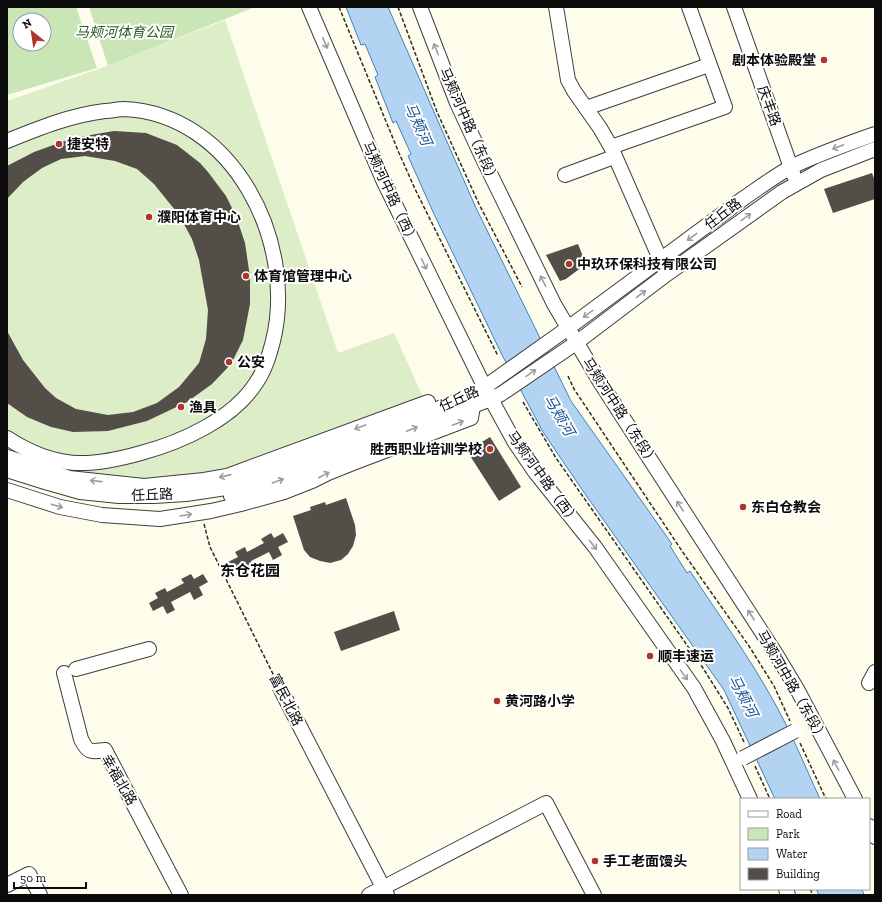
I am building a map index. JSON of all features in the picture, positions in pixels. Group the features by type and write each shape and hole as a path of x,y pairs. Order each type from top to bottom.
{"street":[{"name":"马颊河中路（西）","path":"310,7 384,182 487,393 514,441 535,472 595,547 694,688 724,741 744,758 750,798"},
{"name":"马颊河中路（东段）","path":"420,7 457,103 551,298 600,382 776,654 854,798"},
{"path":"556,7 568,80 600,128 667,274"},
{"path":"565,175 612,152 725,107 689,7"},
{"name":"庆丰路","path":"734,7 797,183"},
{"path":"586,108 710,65"},
{"path":"7,141 59,122 91,113 123,109 149,112 173,120 196,134 220,152 239,174 254,199 266,225 274,253 278,279 279,306 276,330 269,358 256,383 239,404 216,421 188,436 161,448 103,463 72,463 44,457 7,438"},
{"name":"任丘路","path":"7,470 80,492 119,496 186,494 226,488 300,463 487,393 552,339 744,198 791,168 814,157 875,134"},
{"name":"任丘路","path":"7,480 41,491 79,500 118,505 155,506 224,498 263,487 303,472 487,393 561,353 754,211 797,183 821,170 875,149"},
{"path":"7,457 69,478 144,486 204,480 227,476 264,463 462,389 487,393 471,418 353,463 284,492 201,513 160,519 102,515 60,508 7,490"},
{"name":"幸福北路","path":"149,649 70,671 81,739 86,749 93,752 105,750 181,895"},
{"name":"富民北路","path":"280,688 385,891"},
{"path":"744,758 813,721"},
{"path":"368,895 385,891 546,803 594,895"},
{"path":"870,828 875,837"},
{"path":"7,885 29,874 40,895"}],"path":[{"path":"340,7 402,159 429,218 498,356"},
{"path":"398,7 438,112 479,204 522,287"},
{"path":"568,376 574,389 678,545 749,646 774,686 826,798"},
{"path":"523,402 556,458 703,668 728,708 744,758 769,798"},
{"name":"富民北路","path":"201,513 210,547 280,688"}],"green space":[{"path":"7,7 76,7 97,68 7,95"},
{"name":"马颊河体育公园","path":"89,7 255,7 108,66"},
{"name":"濮阳体育中心","path":"225,20 338,353 394,333 423,397 255,460 215,473 149,479 72,472 7,452 7,101 118,62"}],"water":[{"name":"马颊河","path":"346,7 388,7 476,208 571,401 672,544 670,546 687,573 690,571 733,635 786,724 820,798 775,798 724,690 543,432 502,355 434,214 408,156 411,154 396,121 393,123 375,77 378,75 365,44 361,45"},
{"path":"816,890 862,890 864,895 819,895"}],"building":[{"path":"114,131 146,133 177,145 200,163 208,172 226,196 236,216 245,243 250,277 250,304 243,340 231,364 212,384 187,402 147,421 108,431 73,432 51,427 27,417 7,403 7,331 23,360 45,388 56,398 76,409 108,415 133,412 157,403 179,387 199,363 206,339 208,310 199,260 192,239 179,215 154,184 137,169 115,161 85,156 61,159 42,168 23,182 7,199 7,166 34,152 73,138"},
{"path":"872,173 875,181 875,199 833,213 824,189"},
{"path":"578,244 586,264 566,279 560,281 546,255"},
{"path":"490,437 521,487 499,501 467,451"},
{"path":"346,498 355,525 356,535 353,546 348,554 341,560 330,563 310,557 304,550 293,516 311,510 310,507 325,502 326,505"},
{"path":"271,533 274,538 283,533 288,542 278,547 282,555 273,560 269,552 251,561 255,569 246,574 242,566 233,571 228,562 238,557 235,552 245,547 247,552 264,543 261,539"},
{"path":"191,574 194,579 203,574 208,582 199,587 203,595 194,600 190,592 171,602 175,610 167,614 163,606 153,611 149,603 158,598 155,593 165,588 167,592 184,583 181,579"},
{"path":"394,611 400,630 341,651 334,632"}],"place":[{"name":"剧本体验殿堂","path":"824,60"},
{"name":"捷安特","path":"59,144"},
{"name":"濮阳体育中心","path":"149,217"},
{"name":"中玖环保科技有限公司","path":"569,264"},
{"name":"体育馆管理中心","path":"246,276"},
{"name":"公安","path":"229,362"},
{"name":"渔具","path":"181,407"},
{"name":"胜西职业培训学校","path":"490,449"},
{"name":"东白仓教会","path":"743,507"},
{"name":"顺丰速运","path":"650,656"},
{"name":"黄河路小学","path":"497,701"},
{"name":"手工老面馒头","path":"595,861"}],"district":[{"name":"东仓花园","path":"250,571"}]}
